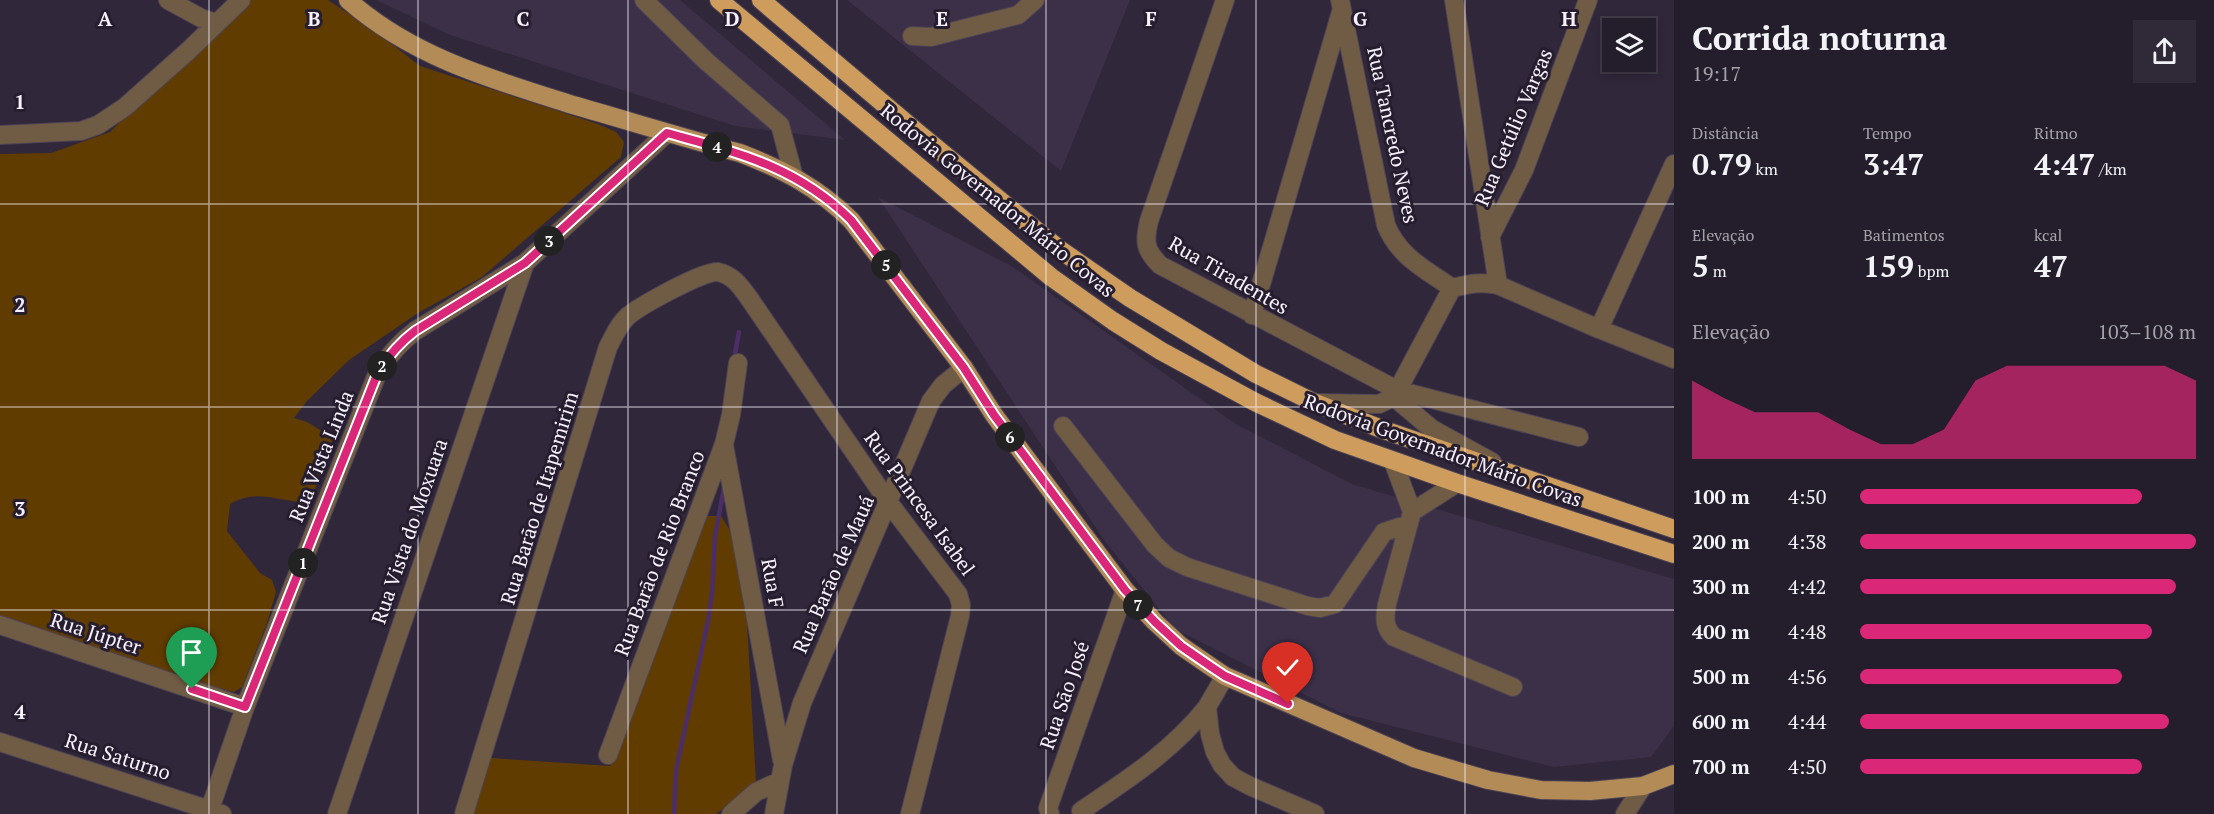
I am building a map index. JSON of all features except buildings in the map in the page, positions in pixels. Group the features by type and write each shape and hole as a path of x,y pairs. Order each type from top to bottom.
{"highway":[{"name":"Rodovia Governador Mário Covas","path":"719,0 1051,277 1113,321 1198,372 1264,407 1335,440 1457,483 1674,554"},
{"name":"Rodovia Governador Mário Covas","path":"761,0 1059,249 1130,298 1256,374 1384,430 1674,529"}],"main road":[{"path":"348,0 391,32 447,63 510,85 740,153 794,177 830,199 851,220 964,368 994,415 1125,590 1181,646 1225,676 1414,758 1488,780 1541,790 1590,791 1643,786 1674,774"}],"street":[{"path":"168,0 201,18 216,23"},
{"path":"0,135 81,131 98,125 125,107 188,51 240,0"},
{"path":"644,0 706,61 780,125 794,177"},
{"path":"912,36 931,38 1018,15 1035,0"},
{"name":"Rua Tiradentes","path":"1225,0 1149,221 1146,248 1160,265 1395,394"},
{"path":"1454,0 1498,285"},
{"name":"Rua Getúlio Vargas","path":"1490,237 1524,170 1588,0"},
{"path":"1252,315 1342,4"},
{"name":"Rua Tancredo Neves","path":"1342,4 1386,225 1401,251 1452,288"},
{"name":"Rua Vista Linda","path":"216,812 245,707 378,372 390,354 407,337 525,263 667,133"},
{"path":"1599,329 1674,164"},
{"name":"Rua Vista do Moxuara","path":"337,814 525,263"},
{"name":"Rua Barão de Itapemirim","path":"464,814 608,347 616,329 638,309 702,275 711,272 727,274 736,281"},
{"name":"Rua Princesa Isabel","path":"736,281 889,503 952,584 961,604 910,814"},
{"path":"1316,402 1379,404 1395,394 1452,288 1484,282 1498,285 1674,359"},
{"name":"Rua Barão de Rio Branco","path":"608,755 724,444 731,415 738,363"},
{"name":"Rua Barão de Mauá","path":"774,814 781,773 801,703 931,401 943,385 964,368"},
{"path":"1395,394 1579,437"},
{"path":"1395,394 1432,429 1521,478"},
{"path":"1064,426 1155,545 1169,558 1186,567 1320,608 1335,604 1384,532 1409,520 1457,483"},
{"name":"Rua F","path":"724,444 781,773"},
{"path":"1393,461 1409,520 1387,604 1384,620 1387,631 1394,637 1513,687"},
{"name":"Rua São José","path":"1050,814 1048,808 1125,590"},
{"name":"Rua Júpter","path":"0,626 245,707"},
{"path":"1080,813 1168,749 1190,729 1207,707 1225,676"},
{"path":"1207,707 1215,752 1222,765 1233,777 1315,814"},
{"name":"Rua Saturno","path":"0,742 216,812"},
{"path":"731,814 781,773"},
{"path":"1625,814 1643,786"}],"shaded area":[{"path":"243,0 328,0 379,34 420,66 598,124 616,132 624,142 621,157 482,277 418,313 349,360 307,401 294,418 307,422 333,438 314,492 302,502 257,496 230,504 227,531 260,573 272,580 276,592 267,623 242,687 234,692 164,673 0,618 0,154 51,153 110,132"},
{"path":"376,0 680,0 845,140 735,126 450,35"},
{"path":"847,0 1130,0 1061,171"},
{"path":"878,197 1013,267 1236,424 1352,484 1674,579 1674,726 1651,757 1554,767 1341,713 1175,629 1104,540"},
{"path":"702,516 721,516 743,551 756,783 716,814 470,814 491,758 610,766"}],"waterway":[{"path":"734,359 739,332"},
{"path":"674,814 676,770 708,621 715,536 724,488"}],"route":[{"path":"192,689 245,707 378,372 400,342 525,263 667,133 740,153 773,166 830,199 851,220 964,368 994,415 1125,590 1181,646 1225,676 1288,704"}]}
